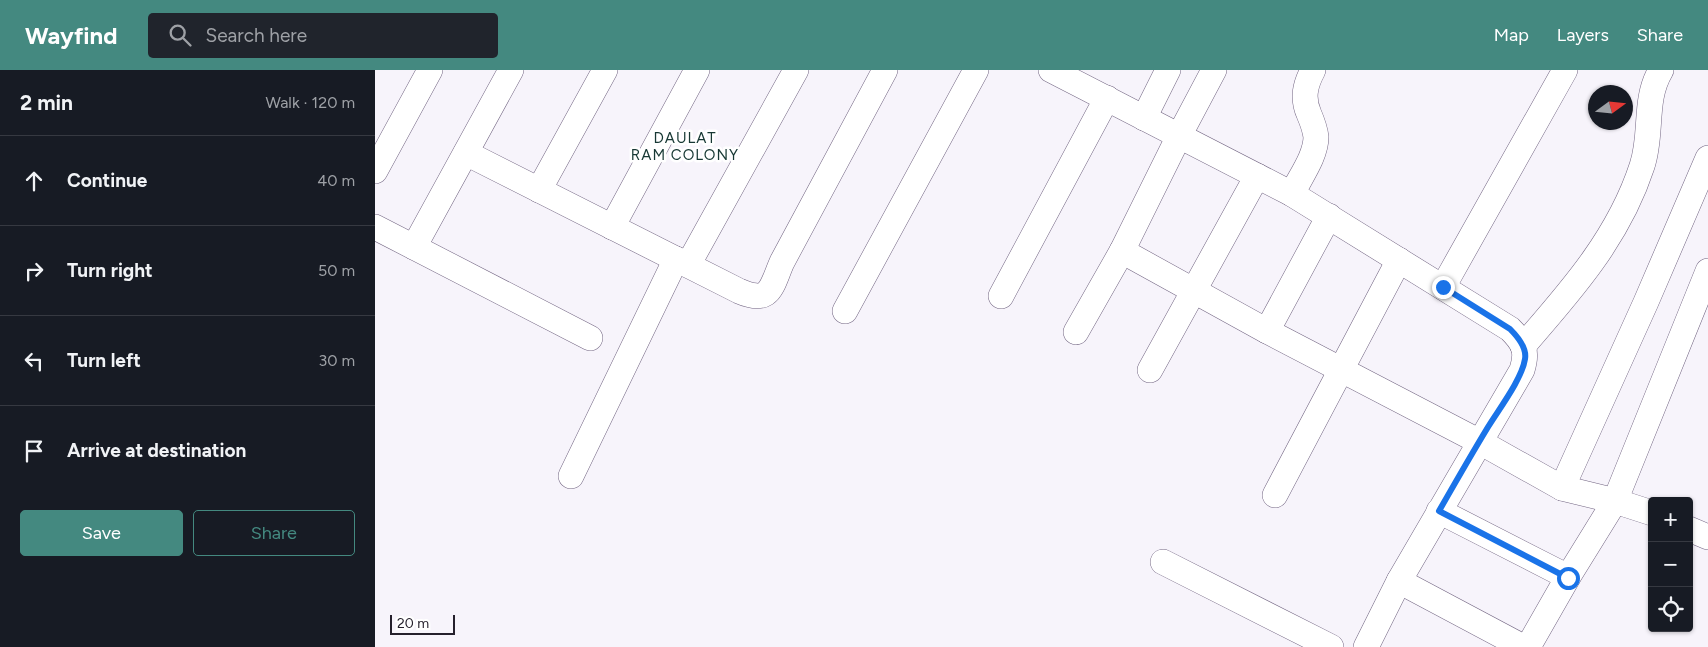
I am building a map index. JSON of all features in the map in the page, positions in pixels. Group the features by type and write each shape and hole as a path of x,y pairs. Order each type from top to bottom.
{"street":[{"path":"375,171 430,70"},
{"path":"414,247 511,70"},
{"path":"539,190 605,70"},
{"path":"612,226 697,70"},
{"path":"571,476 682,262 795,70"},
{"path":"466,153 752,296 762,296 768,292 782,262 885,70"},
{"path":"845,312 976,70"},
{"path":"1144,118 1168,70"},
{"path":"1076,332 1122,251 1179,136 1215,70"},
{"path":"1291,194 1309,160 1315,144 1314,128 1305,105 1304,95 1313,70"},
{"path":"1443,287 1565,70"},
{"path":"1523,346 1565,298 1605,245 1626,205 1642,166 1647,146 1649,106 1652,90 1661,70"},
{"path":"1065,73 1107,98 1291,194 1329,216 1510,329 1523,346 1526,357 1522,370 1399,582 1366,647"},
{"path":"1001,296 1107,98"},
{"path":"1562,488 1642,311 1708,158"},
{"path":"1150,370 1257,176"},
{"path":"1267,331 1329,216"},
{"path":"375,227 590,338"},
{"path":"1122,251 1267,331 1479,442 1562,488 1615,501 1648,512"},
{"path":"1275,495 1399,260"},
{"path":"1529,647 1615,501 1708,271"},
{"path":"1439,511 1568,578"},
{"path":"1693,531 1708,537"},
{"path":"1163,562 1331,647"},
{"path":"1399,582 1523,647"}],"district":[{"name":"DAULAT RAM COLONY","path":"685,146"}],"route":[{"path":"1443,287 1510,329 1523,346 1526,357 1522,370 1510,392 1439,511 1568,578"}]}
